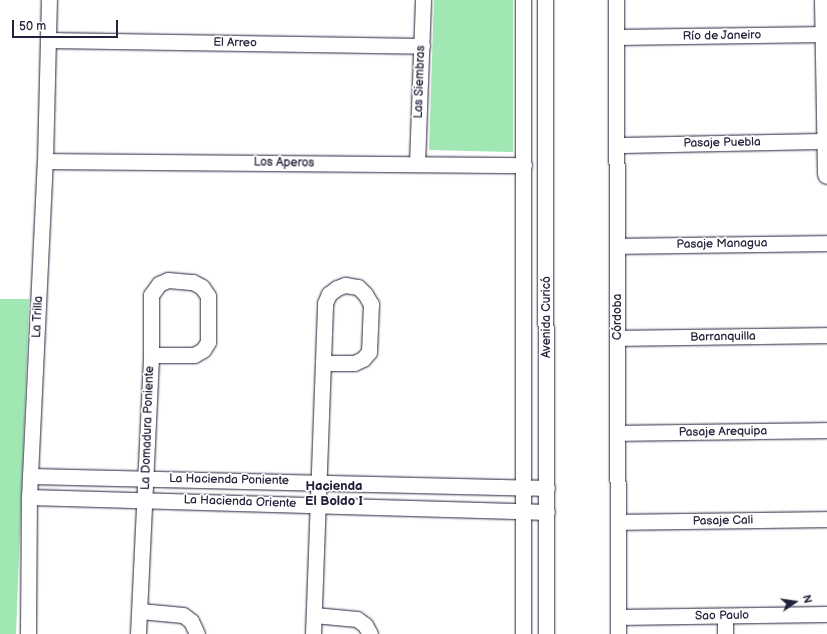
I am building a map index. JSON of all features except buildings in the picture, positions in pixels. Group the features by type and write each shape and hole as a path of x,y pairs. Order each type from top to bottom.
{"street":[{"name":"La Trilla","path":"28,634 29,497 46,161 49,0"},
{"name":"Las Siembras","path":"416,164 424,0"},
{"name":"Avenida Curicó","path":"523,0 523,634"},
{"name":"Avenida Curicó","path":"545,0 547,343 546,634"},
{"name":"Córdoba","path":"616,0 619,338 618,634"},
{"path":"824,0 826,34 827,174"},
{"name":"Río de Janeiro","path":"616,37 826,34"},
{"name":"El Arreo","path":"48,40 422,46"},
{"name":"Pasaje Puebla","path":"617,144 826,141"},
{"name":"Los Aperos","path":"46,161 524,165"},
{"name":"Pasaje Managua","path":"618,246 827,243"},
{"name":"La Domadura Poniente","path":"138,634 151,355 151,296 156,287 168,280 193,282 202,287 210,302 210,336 206,346 198,353 189,356 151,355"},
{"path":"313,634 324,363 327,298 336,288 345,285 358,287 366,294 371,304 368,352 363,359 354,363 324,363"},
{"name":"Barranquilla","path":"619,338 827,335"},
{"path":"524,342 547,343"},
{"name":"Pasaje Arequipa","path":"618,433 827,430"},
{"name":"La Hacienda Poniente","path":"30,476 146,478 319,493 523,487 547,488"},
{"name":"La Hacienda Oriente","path":"29,497 145,500 319,493 547,512"},
{"name":"Pasaje Cali","path":"618,522 827,519"},
{"path":"140,611 183,615 191,621 196,634"},
{"name":"Sao Paulo","path":"618,617 827,614"},
{"path":"314,615 357,619 365,625 370,634"},
{"path":"725,616 725,634"}],"green space":[{"path":"434,0 513,0 513,152 429,150"},
{"path":"0,299 29,299 16,634 0,634"}],"district":[{"name":"Hacienda El Boldo I","path":"334,494"}]}
